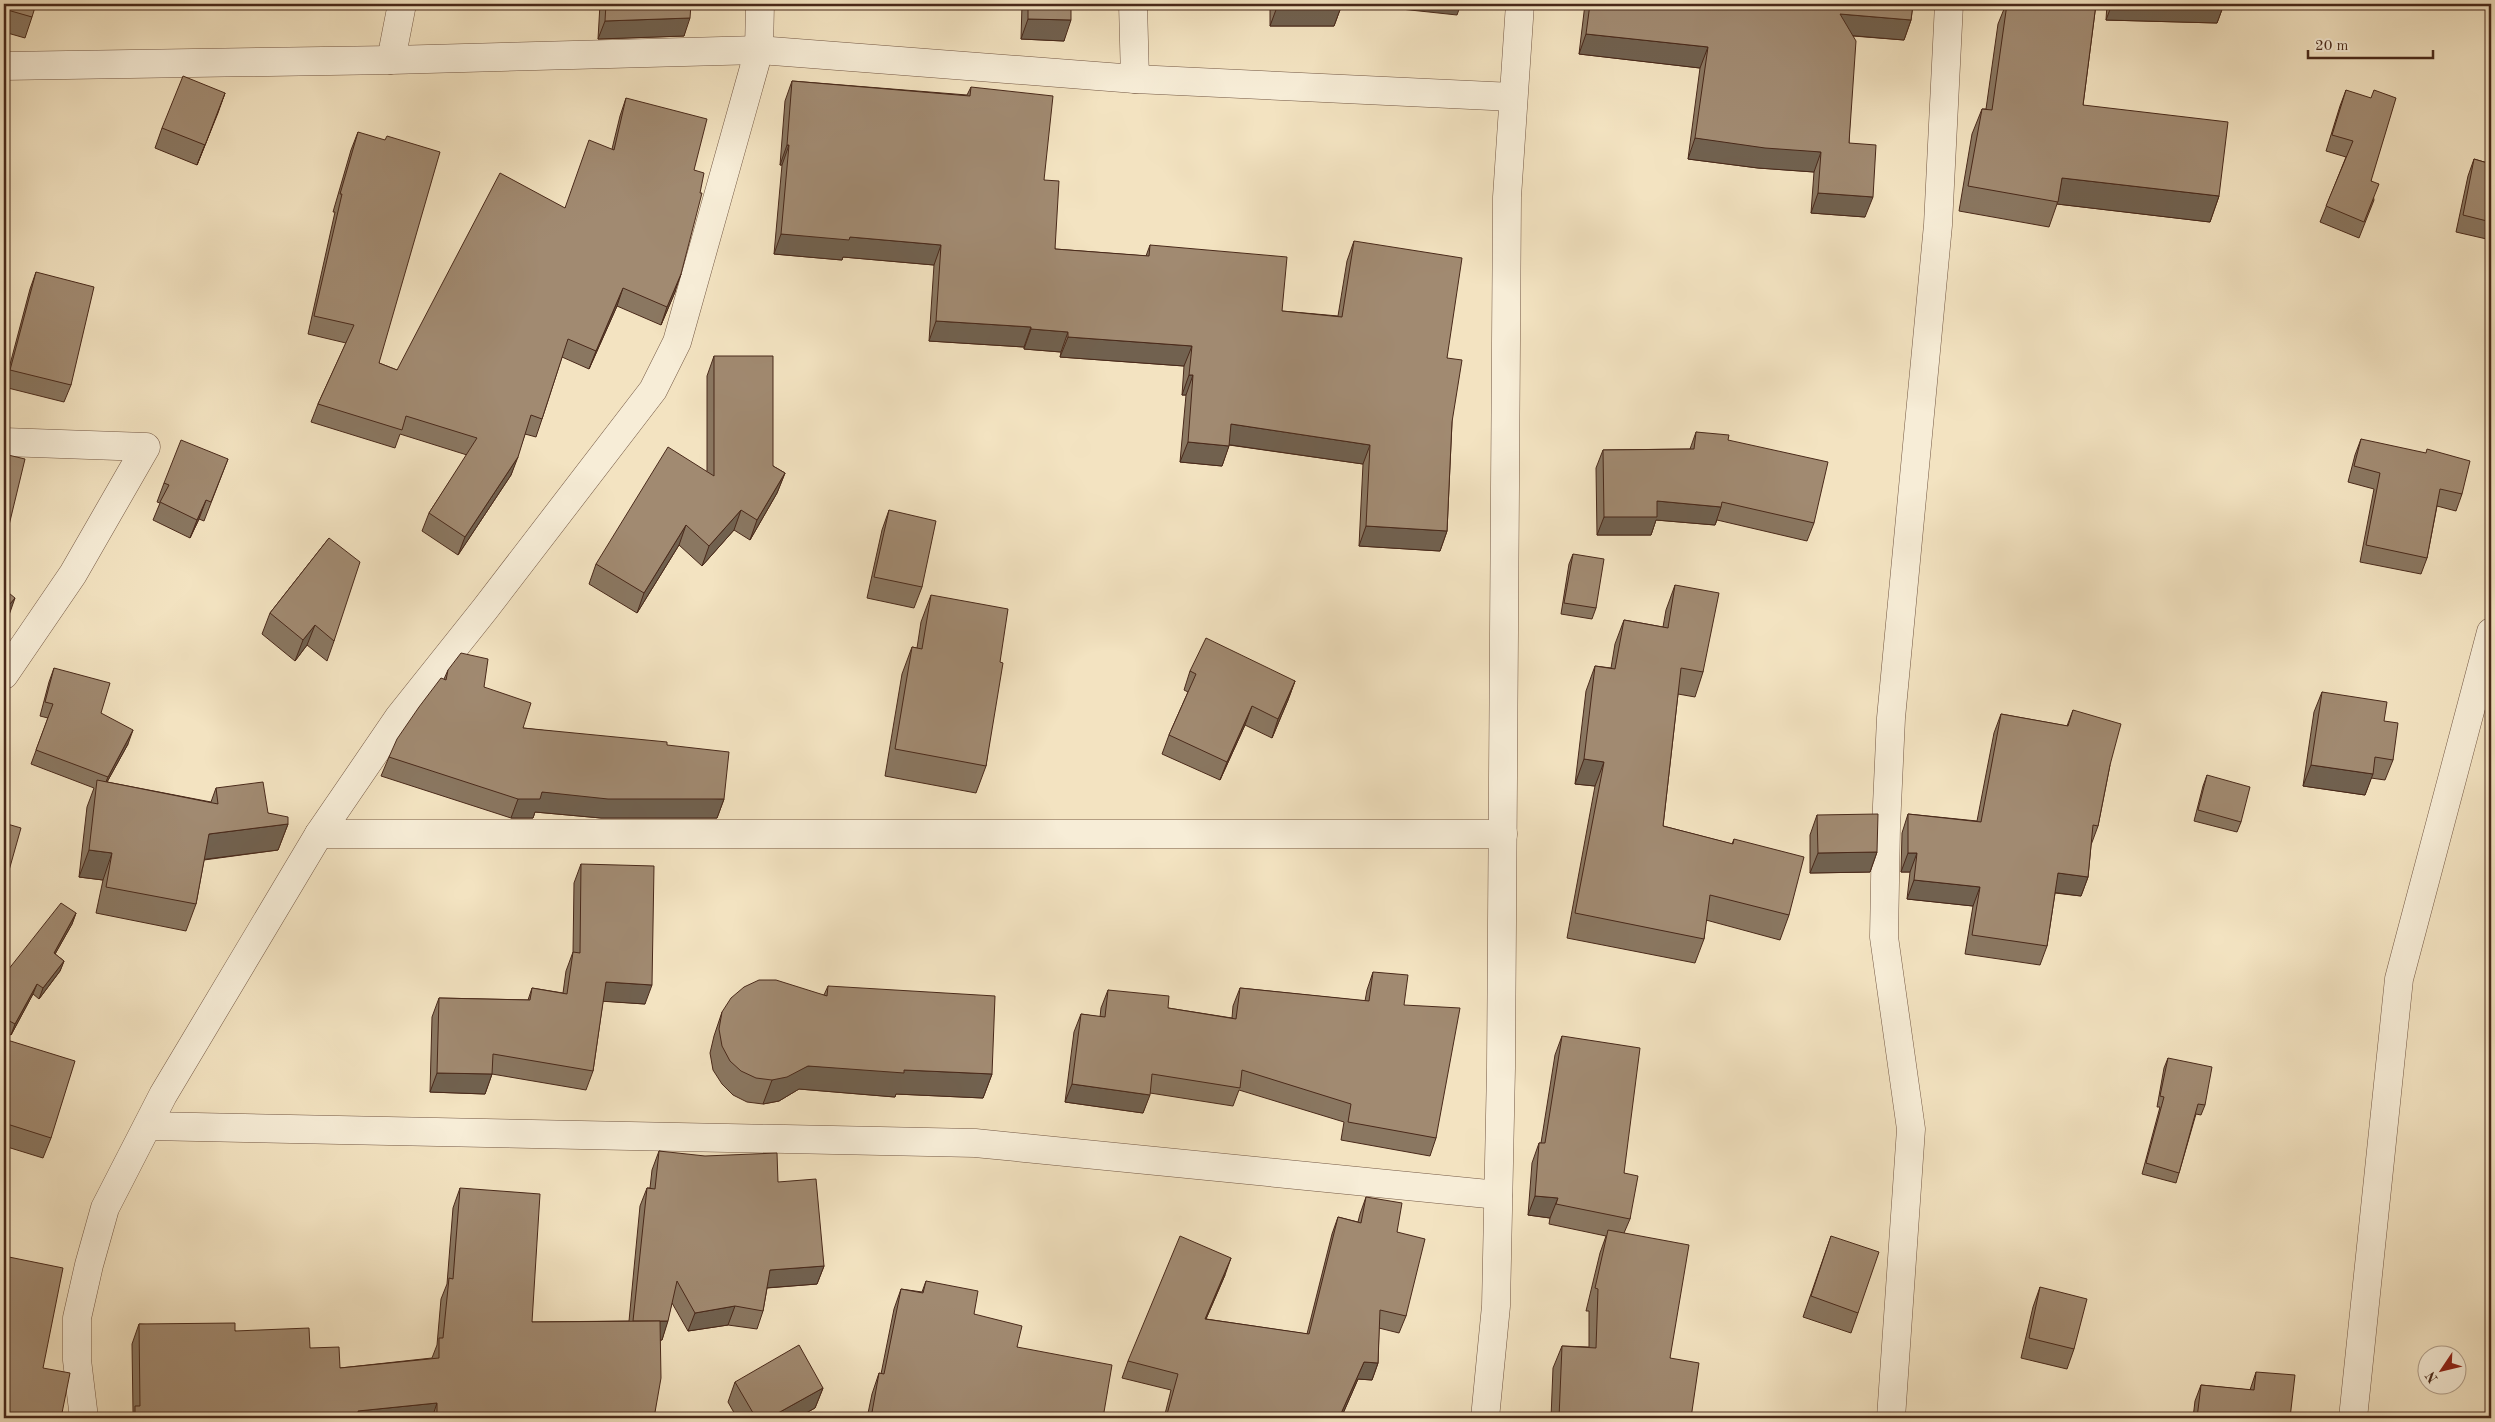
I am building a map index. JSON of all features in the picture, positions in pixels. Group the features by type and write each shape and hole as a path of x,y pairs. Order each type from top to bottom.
{"street":[{"path":"391,60 402,4"},
{"path":"84,1418 77,1360 79,1309 105,1208 163,1096 319,834 399,717 653,390 677,342 759,50 760,4"},
{"path":"1133,4 1135,79"},
{"path":"1485,1418 1496,1306 1503,834 1508,197 1520,4"},
{"path":"1891,1418 1911,1129 1884,937 1886,828 1891,718 1938,225 1949,4"},
{"path":"4,66 391,60 759,50 1135,79 1513,97"},
{"path":"4,442 146,447 73,574 4,675"},
{"path":"2352,1418 2399,979 2483,695 2491,632"},
{"path":"319,834 1503,834"},
{"path":"148,1126 975,1143 1498,1195"}],"building":[{"path":"4,4 36,4 32,17 4,9"},
{"path":"606,4 691,4 690,18 605,21"},
{"path":"1028,4 1071,4 1071,20 1028,19"},
{"path":"1277,4 1341,4 1341,7 1277,7"},
{"path":"1590,4 1834,4 1837,9 1836,4 1913,4 1911,20 1840,14 1856,41 1849,143 1876,145 1873,197 1818,193 1821,152 1765,148 1695,138 1708,47 1586,34"},
{"path":"2007,4 2096,4 2083,105 2228,122 2219,196 2062,178 2058,202 1968,186 1982,109 1992,110"},
{"path":"183,76 225,93 205,145 162,128"},
{"path":"792,81 970,96 971,87 1053,96 1044,180 1059,181 1055,249 1149,256 1150,245 1287,257 1282,311 1342,317 1354,241 1462,258 1447,358 1462,360 1452,422 1447,531 1366,526 1370,445 1231,424 1229,446 1188,442 1193,375 1189,375 1192,346 1068,337 1068,332 1031,329 1031,327 936,321 941,245 850,237 849,240 781,234 789,145 787,145"},
{"path":"2346,90 2371,98 2374,90 2396,98 2371,181 2379,184 2364,222 2326,206 2353,141 2332,135"},
{"path":"626,98 707,119 694,170 704,173 700,193 702,193 681,274 667,307 623,288 596,351 568,339 542,419 531,415 518,457 465,537 429,513 477,438 406,416 402,430 318,404 354,325 314,316 342,194 340,194 358,132 385,140 387,136 440,152 379,363 397,370 500,173 565,208 589,140 614,150"},
{"path":"2474,159 2491,164 2491,222 2463,215"},
{"path":"36,272 94,287 71,385 10,370"},
{"path":"714,356 773,356 773,466 785,473 757,520 741,510 709,546 686,525 644,593 596,564 668,447 714,476"},
{"path":"1696,432 1729,435 1728,440 1828,462 1814,523 1722,502 1721,507 1657,501 1657,517 1604,517 1603,450 1694,449"},
{"path":"2361,439 2426,453 2427,449 2470,461 2462,494 2440,489 2427,558 2366,545 2380,473 2354,466"},
{"path":"181,440 228,459 211,502 206,500 197,520 160,502 169,485 164,483"},
{"path":"4,454 25,459 4,546"},
{"path":"889,510 936,521 922,587 874,577"},
{"path":"329,538 360,562 334,641 315,625 303,640 270,613"},
{"path":"1573,554 1604,559 1596,608 1564,603"},
{"path":"1675,585 1719,593 1703,672 1681,668 1663,826 1733,844 1734,839 1804,857 1789,915 1710,895 1704,939 1575,913 1604,762 1584,759 1595,666 1615,669 1624,620 1668,628"},
{"path":"4,589 15,598 4,611"},
{"path":"931,595 1008,609 1000,662 1003,663 986,766 895,749 912,647 922,649"},
{"path":"1206,638 1295,681 1278,719 1252,706 1227,762 1169,735 1196,674 1190,671"},
{"path":"461,653 488,659 484,687 531,703 523,728 667,742 667,745 729,752 724,799 608,799 542,792 540,799 518,799 389,757 397,739 419,707 441,678 446,680 448,670"},
{"path":"54,668 110,683 101,713 133,730 108,777 36,750 53,704 45,702"},
{"path":"2322,692 2387,702 2384,721 2398,723 2393,760 2375,757 2373,774 2311,765"},
{"path":"2073,710 2121,724 2110,765 2098,826 2093,825 2088,877 2058,873 2047,946 1972,935 1980,887 1914,880 1917,853 1908,853 1908,814 1981,822 2001,714 2068,726"},
{"path":"2207,775 2250,787 2241,822 2198,810"},
{"path":"97,780 218,804 216,788 263,782 268,813 288,817 288,824 209,834 196,904 106,887 112,853 89,850"},
{"path":"1878,814 1877,852 1818,853 1817,815"},
{"path":"4,823 21,828 8,874 4,873"},
{"path":"581,864 654,866 652,985 606,982 593,1071 493,1054 492,1074 437,1073 439,998 530,1000 532,988 567,994 573,952 580,953"},
{"path":"61,903 76,913 54,953 64,961 43,988 37,984 15,1024 4,1018 4,975"},
{"path":"1373,972 1408,975 1404,1005 1460,1008 1436,1138 1348,1122 1351,1104 1242,1070 1240,1088 1152,1074 1150,1095 1072,1084 1081,1014 1105,1017 1108,990 1169,996 1168,1008 1236,1019 1240,988 1369,1001"},
{"path":"759,980 776,980 827,996 828,986 995,996 992,1074 904,1070 904,1073 808,1066 787,1077 772,1080 756,1078 741,1071 730,1061 722,1046 719,1029 722,1012 731,998 744,987"},
{"path":"1562,1036 1640,1048 1624,1173 1638,1176 1630,1219 1556,1204 1558,1198 1535,1196 1539,1143 1545,1143"},
{"path":"4,1039 75,1061 51,1138 4,1123"},
{"path":"2168,1058 2212,1067 2205,1105 2198,1104 2179,1173 2146,1163 2164,1097 2160,1096"},
{"path":"659,1151 705,1156 777,1153 778,1182 816,1179 824,1266 770,1270 763,1311 735,1306 695,1313 677,1281 668,1321 633,1321 647,1188 655,1189"},
{"path":"460,1188 540,1194 532,1322 660,1321 661,1378 654,1418 437,1418 437,1403 358,1411 359,1418 135,1418 135,1406 140,1406 139,1324 235,1323 235,1331 309,1328 310,1348 339,1347 340,1368 439,1358 439,1338 443,1338 449,1278 453,1279"},
{"path":"1366,1197 1402,1203 1397,1232 1425,1239 1406,1316 1380,1310 1378,1363 1364,1362 1339,1418 1166,1418 1178,1374 1128,1361 1180,1236 1231,1258 1205,1319 1309,1334 1338,1217 1361,1223"},
{"path":"1608,1230 1689,1245 1670,1358 1699,1363 1691,1418 1559,1418 1562,1346 1596,1348 1598,1289 1595,1288"},
{"path":"1831,1236 1879,1252 1858,1313 1811,1296"},
{"path":"4,1256 63,1268 43,1368 70,1373 61,1418 4,1418"},
{"path":"926,1281 978,1291 974,1314 1022,1326 1017,1347 1112,1365 1103,1418 1029,1418 1002,1413 1000,1418 871,1418 879,1373 884,1374 901,1289 923,1293"},
{"path":"2040,1287 2087,1299 2074,1349 2029,1338"},
{"path":"799,1345 823,1388 769,1418 756,1418 735,1382"},
{"path":"2256,1372 2295,1375 2290,1418 2197,1418 2201,1385 2254,1390"}]}
